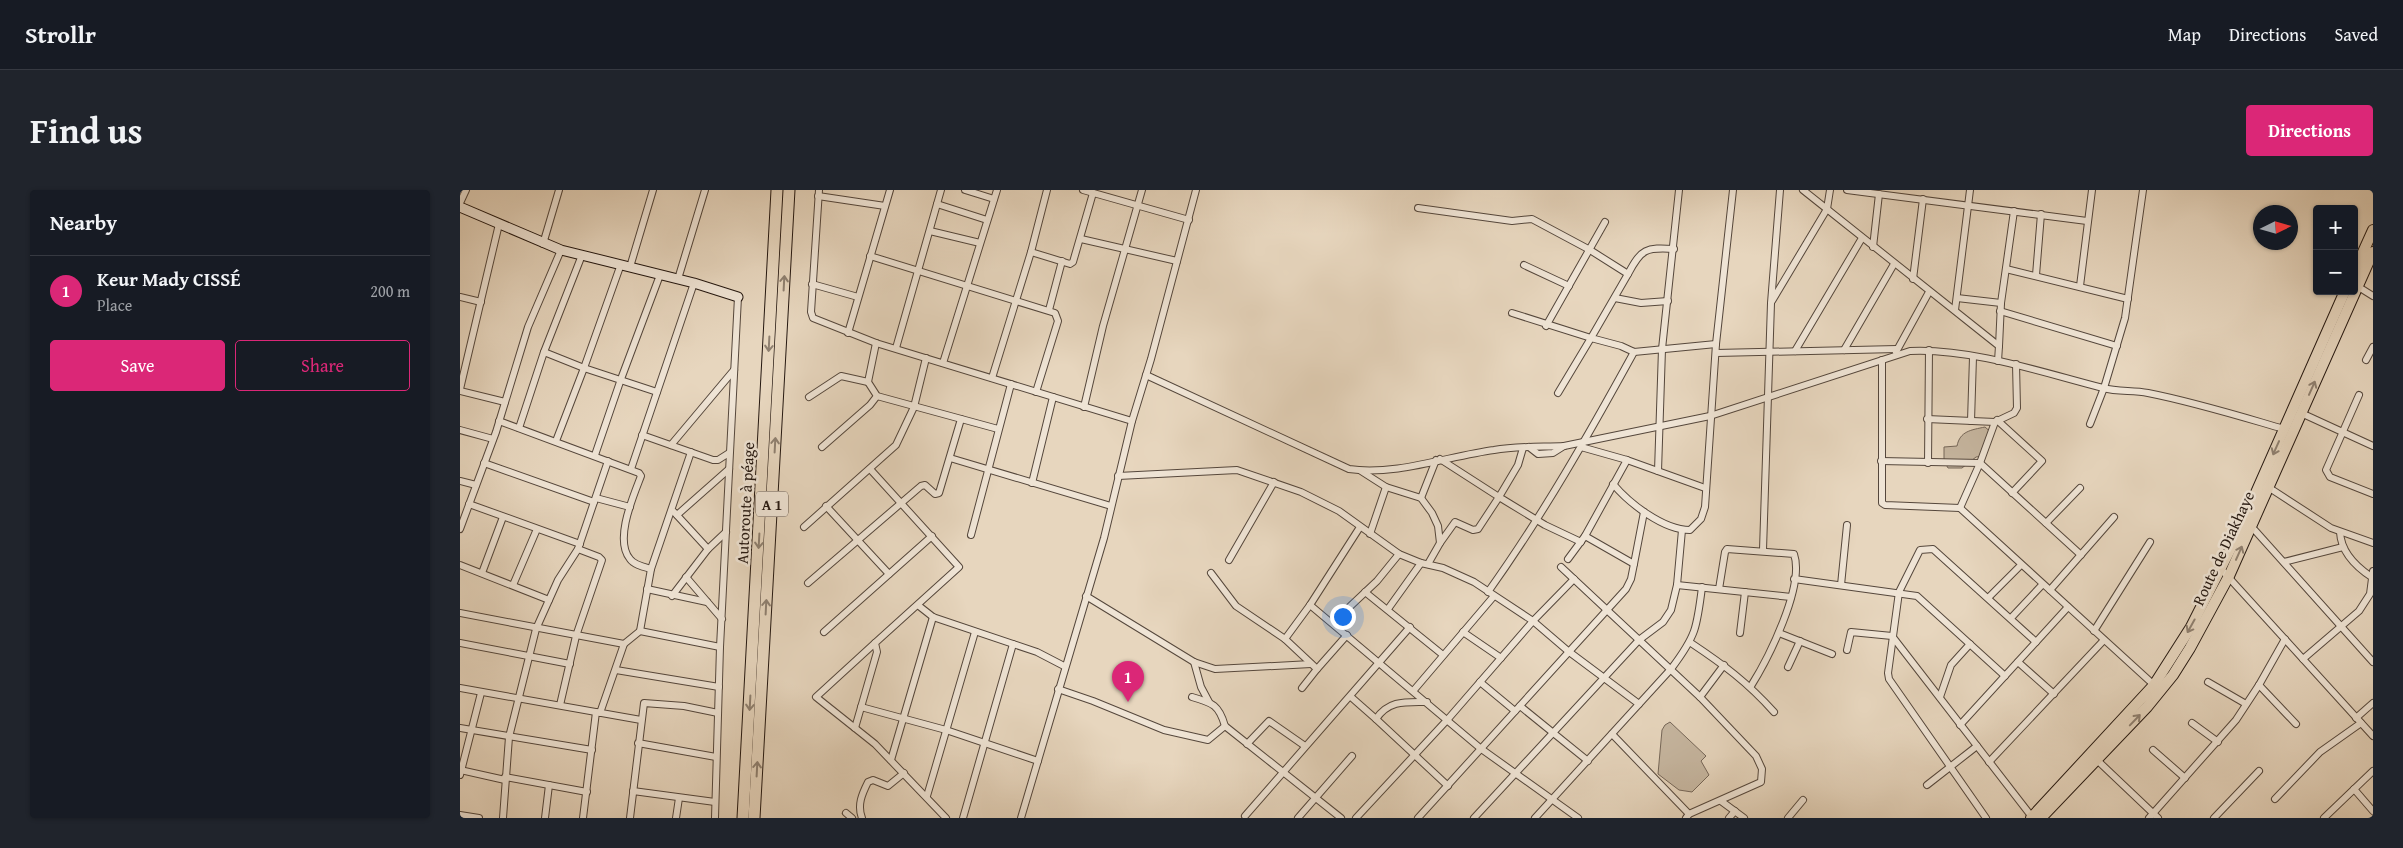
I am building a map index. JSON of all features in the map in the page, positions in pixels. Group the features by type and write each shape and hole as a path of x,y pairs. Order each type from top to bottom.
{"highway":[{"name":"Autoroute à péage","path":"743,818 777,190"},
{"name":"A 1","path":"754,818 789,190"}],"main road":[{"path":"2358,263 2373,230"},
{"name":"Route de Diakhaye","path":"2358,284 2373,252"},
{"name":"Route de Diakhaye","path":"2034,818 2097,760 2147,707 2173,675 2225,572 2284,429 2343,295"},
{"name":"Route de Diakhaye","path":"2034,818 2154,685 2225,572 2251,526 2353,295"}],"street":[{"path":"466,190 460,205 543,244 694,283 738,297 720,647 715,818"},
{"path":"543,244 559,190"},
{"path":"556,441 653,190"},
{"path":"678,279 705,190"},
{"path":"848,333 890,190"},
{"path":"896,348 941,190"},
{"path":"965,190 994,199"},
{"path":"943,363 997,190"},
{"path":"992,378 1031,252 1047,190"},
{"path":"1083,190 1188,220"},
{"path":"1084,406 1103,326 1142,190"},
{"path":"1021,818 1086,596 1196,190"},
{"path":"1658,471 1662,349 1679,190"},
{"path":"1612,484 1632,504 1644,512 1682,530 1690,530 1701,520 1704,507 1716,344 1733,190"},
{"path":"1763,550 1766,399 1780,190"},
{"path":"1803,190 1929,292 2000,346"},
{"path":"1771,303 1826,209 1830,190"},
{"path":"1847,190 2087,221"},
{"path":"1955,310 1970,190"},
{"path":"2080,286 2092,190"},
{"path":"2090,424 2117,346 2128,299 2143,190"},
{"path":"885,206 818,193 811,316 848,333 876,343 1132,421"},
{"path":"1031,252 1070,264 1073,262 1081,239 1092,193"},
{"path":"1873,247 1879,194"},
{"path":"1913,279 1923,199"},
{"path":"937,204 987,220"},
{"path":"1418,208 1512,221 1532,219 1590,250 1628,274"},
{"path":"1998,361 2001,307 2014,211"},
{"path":"2036,275 2041,214"},
{"path":"1546,326 1605,222"},
{"path":"500,224 460,390 505,402"},
{"path":"930,230 980,243"},
{"path":"1795,351 1862,238"},
{"path":"1081,239 1177,260"},
{"path":"1558,393 1615,298 1637,257 1651,248 1674,249"},
{"path":"460,529 493,439 528,326 561,250"},
{"path":"519,428 544,352 582,255"},
{"path":"870,256 1055,313 1058,321 1036,392"},
{"path":"1049,310 1062,261"},
{"path":"1844,350 1894,264"},
{"path":"1524,265 1569,286"},
{"path":"2006,268 2128,299"},
{"path":"595,455 620,379 660,275"},
{"path":"632,469 694,283"},
{"path":"812,284 858,297"},
{"path":"2358,287 2373,296"},
{"path":"1894,356 1929,292"},
{"path":"460,297 481,302"},
{"path":"1615,298 1641,303 1668,301"},
{"path":"1957,298 2001,307 2117,346"},
{"path":"1512,313 1546,326 1621,346 1634,352 1716,344"},
{"path":"876,343 868,382 876,396 998,429"},
{"path":"2366,360 2373,347"},
{"path":"1716,353 1897,349"},
{"path":"1361,471 1409,466 1495,449 1526,447 1534,453 1553,453 1564,446 1583,445 1710,416 1910,351 1929,350 2016,364 2104,388 2146,392 2193,402 2284,429"},
{"path":"1928,463 1929,350"},
{"path":"544,352 584,368 657,392"},
{"path":"1488,592 1537,520 1583,445 1634,352"},
{"path":"1971,421 1972,357"},
{"path":"804,527 896,445 914,407 926,358"},
{"path":"1882,360 1881,499 1885,505 1960,508 2020,565 2154,685"},
{"path":"1927,419 1996,421 2014,413 2017,408 2016,364"},
{"path":"670,445 734,370"},
{"path":"1146,375 1337,464 1361,471 1386,487 1421,498 1432,512 1438,526 1440,543"},
{"path":"809,397 841,376 868,382"},
{"path":"971,535 986,469 1010,384"},
{"path":"2359,395 2326,470 2330,477 2373,494"},
{"path":"822,447 870,405 876,396"},
{"path":"1032,483 1053,397"},
{"path":"2301,413 2373,446"},
{"path":"808,583 900,502 923,485 937,495 961,419"},
{"path":"499,421 632,469 641,476 630,507 623,538 629,559 634,564 651,569"},
{"path":"1960,508 1996,421"},
{"path":"1996,421 2042,461 2012,493"},
{"path":"460,430 493,439"},
{"path":"642,435 715,460 729,453"},
{"path":"1583,445 1705,488"},
{"path":"1388,609 1425,564 1455,522 1473,530 1478,529 1518,465 1526,447"},
{"path":"584,818 598,712 616,670 624,644 640,631 651,569 691,452"},
{"path":"950,458 1111,506"},
{"path":"1438,460 1537,520 1583,539 1634,564"},
{"path":"1421,498 1438,460"},
{"path":"1568,559 1583,539 1627,460"},
{"path":"503,818 509,738 536,629 567,564 579,547 608,461"},
{"path":"1881,462 1980,463 2081,555"},
{"path":"484,463 595,500 630,507"},
{"path":"677,515 728,469"},
{"path":"870,469 959,567 919,606 816,695 817,700 855,728 891,760 946,818"},
{"path":"1118,476 1237,470 1274,482 1339,511 1399,554 1425,564 1444,568 1474,582 1533,621 1568,651 1639,704"},
{"path":"460,481 476,485"},
{"path":"1229,560 1274,482"},
{"path":"1370,534 1386,487"},
{"path":"2268,487 2340,532 2373,544"},
{"path":"2046,523 2080,488"},
{"path":"470,504 537,529 599,556 602,560 576,636 560,705"},
{"path":"826,506 889,574"},
{"path":"671,510 708,549"},
{"path":"1418,818 1626,589 1631,580 1644,512"},
{"path":"482,573 503,517"},
{"path":"2050,590 2114,517"},
{"path":"1841,585 1847,525"},
{"path":"2251,526 2373,662"},
{"path":"1285,640 1360,527"},
{"path":"513,585 537,529"},
{"path":"1474,818 1639,640 1667,617 1677,585 1682,530"},
{"path":"672,596 708,549 726,532"},
{"path":"2303,659 2360,611 2371,596 2373,576 2354,563 2343,547 2340,532"},
{"path":"824,632 932,536"},
{"path":"2094,631 2150,542"},
{"path":"2284,562 2343,547"},
{"path":"1719,589 1727,548 1794,554 1793,594 1767,661 1750,686"},
{"path":"1986,818 1889,680 1892,636 1899,592 1920,550 1926,548 1933,549 1989,597 2036,642"},
{"path":"1340,628 1342,614 1377,581 1399,554"},
{"path":"460,565 549,600"},
{"path":"1989,597 2020,565"},
{"path":"1561,567 1700,697 1756,756 1762,770 1761,782 1687,816 1612,734"},
{"path":"1211,572 1236,606 1285,640 1317,669"},
{"path":"2225,572 2373,736"},
{"path":"686,576 722,619"},
{"path":"1356,818 1448,719 1533,621 1574,579"},
{"path":"1794,579 1917,596 2005,676"},
{"path":"1677,585 1791,597"},
{"path":"2011,618 2042,585"},
{"path":"1535,818 1671,669 1690,643 1698,618 1702,587"},
{"path":"647,589 672,596 707,602"},
{"path":"1365,592 1443,655"},
{"path":"1740,633 1744,592"},
{"path":"1086,596 1194,662 1215,668 1312,664"},
{"path":"1414,690 1494,596"},
{"path":"1310,605 1414,690 1480,748 1578,818"},
{"path":"919,606 933,617 1037,652 1064,666"},
{"path":"1960,725 2068,607"},
{"path":"460,613 536,629 624,644"},
{"path":"891,760 933,617"},
{"path":"1245,816 1305,746 1351,697 1378,662 1410,627"},
{"path":"640,631 720,647"},
{"path":"927,796 975,632"},
{"path":"1463,632 1501,658"},
{"path":"1847,650 1851,632 1892,636 2034,818"},
{"path":"1778,633 1832,654"},
{"path":"1302,688 1347,635"},
{"path":"2149,818 2156,815 2185,778 2218,742 2259,685 2285,639"},
{"path":"1989,762 2104,640"},
{"path":"1788,667 1800,641"},
{"path":"460,643 570,664"},
{"path":"855,728 877,652 875,643"},
{"path":"1690,643 1724,665 1750,686 1774,712"},
{"path":"963,818 1013,644"},
{"path":"1940,697 1951,665 1970,644"},
{"path":"1194,662 1201,686 1209,702"},
{"path":"2018,662 2054,694"},
{"path":"1700,697 1724,665"},
{"path":"616,670 667,680 719,687"},
{"path":"1480,682 1515,711"},
{"path":"2208,682 2246,704"},
{"path":"2259,685 2296,724"},
{"path":"460,688 641,720"},
{"path":"1058,689 1164,730 1208,740 1225,726"},
{"path":"482,693 460,772 587,792"},
{"path":"1192,697 1209,702 1220,711 1225,726 1341,818"},
{"path":"1351,697 1448,786"},
{"path":"630,818 643,706 647,702 718,713"},
{"path":"1376,719 1383,708 1392,705 1406,702 1427,702"},
{"path":"2275,799 2320,752 2359,721 2373,703"},
{"path":"1520,706 1588,760"},
{"path":"861,708 946,730 1038,761"},
{"path":"1247,744 1269,721 1305,746"},
{"path":"2192,723 2218,742"},
{"path":"460,728 509,738 592,750"},
{"path":"638,743 716,757"},
{"path":"1927,785 1950,769 1977,746"},
{"path":"2153,750 2185,778"},
{"path":"1298,818 1315,796 1352,756"},
{"path":"2097,760 2140,803 2156,815"},
{"path":"2324,818 2373,771"},
{"path":"2214,818 2258,772"},
{"path":"862,818 859,811 861,795 868,782 873,780 888,786 904,773"},
{"path":"544,818 549,785"},
{"path":"2354,788 2373,811"},
{"path":"633,791 715,802"},
{"path":"676,818 679,798"},
{"path":"1788,818 1802,800"},
{"path":"1721,801 1744,818"},
{"path":"1730,818 1735,811"},
{"path":"846,813 852,818"},
{"path":"460,815 479,818"}],"shaded area":[{"path":"1985,427 1993,434 1984,456 1976,457 1962,468 1948,468 1944,461 1944,447 1957,446 1963,434"},
{"path":"1670,722 1706,756 1701,761 1709,775 1692,792 1679,790 1658,774 1662,730"}],"place":[{"name":"Keur Mady CISSÉ","path":"1128,702"}]}
